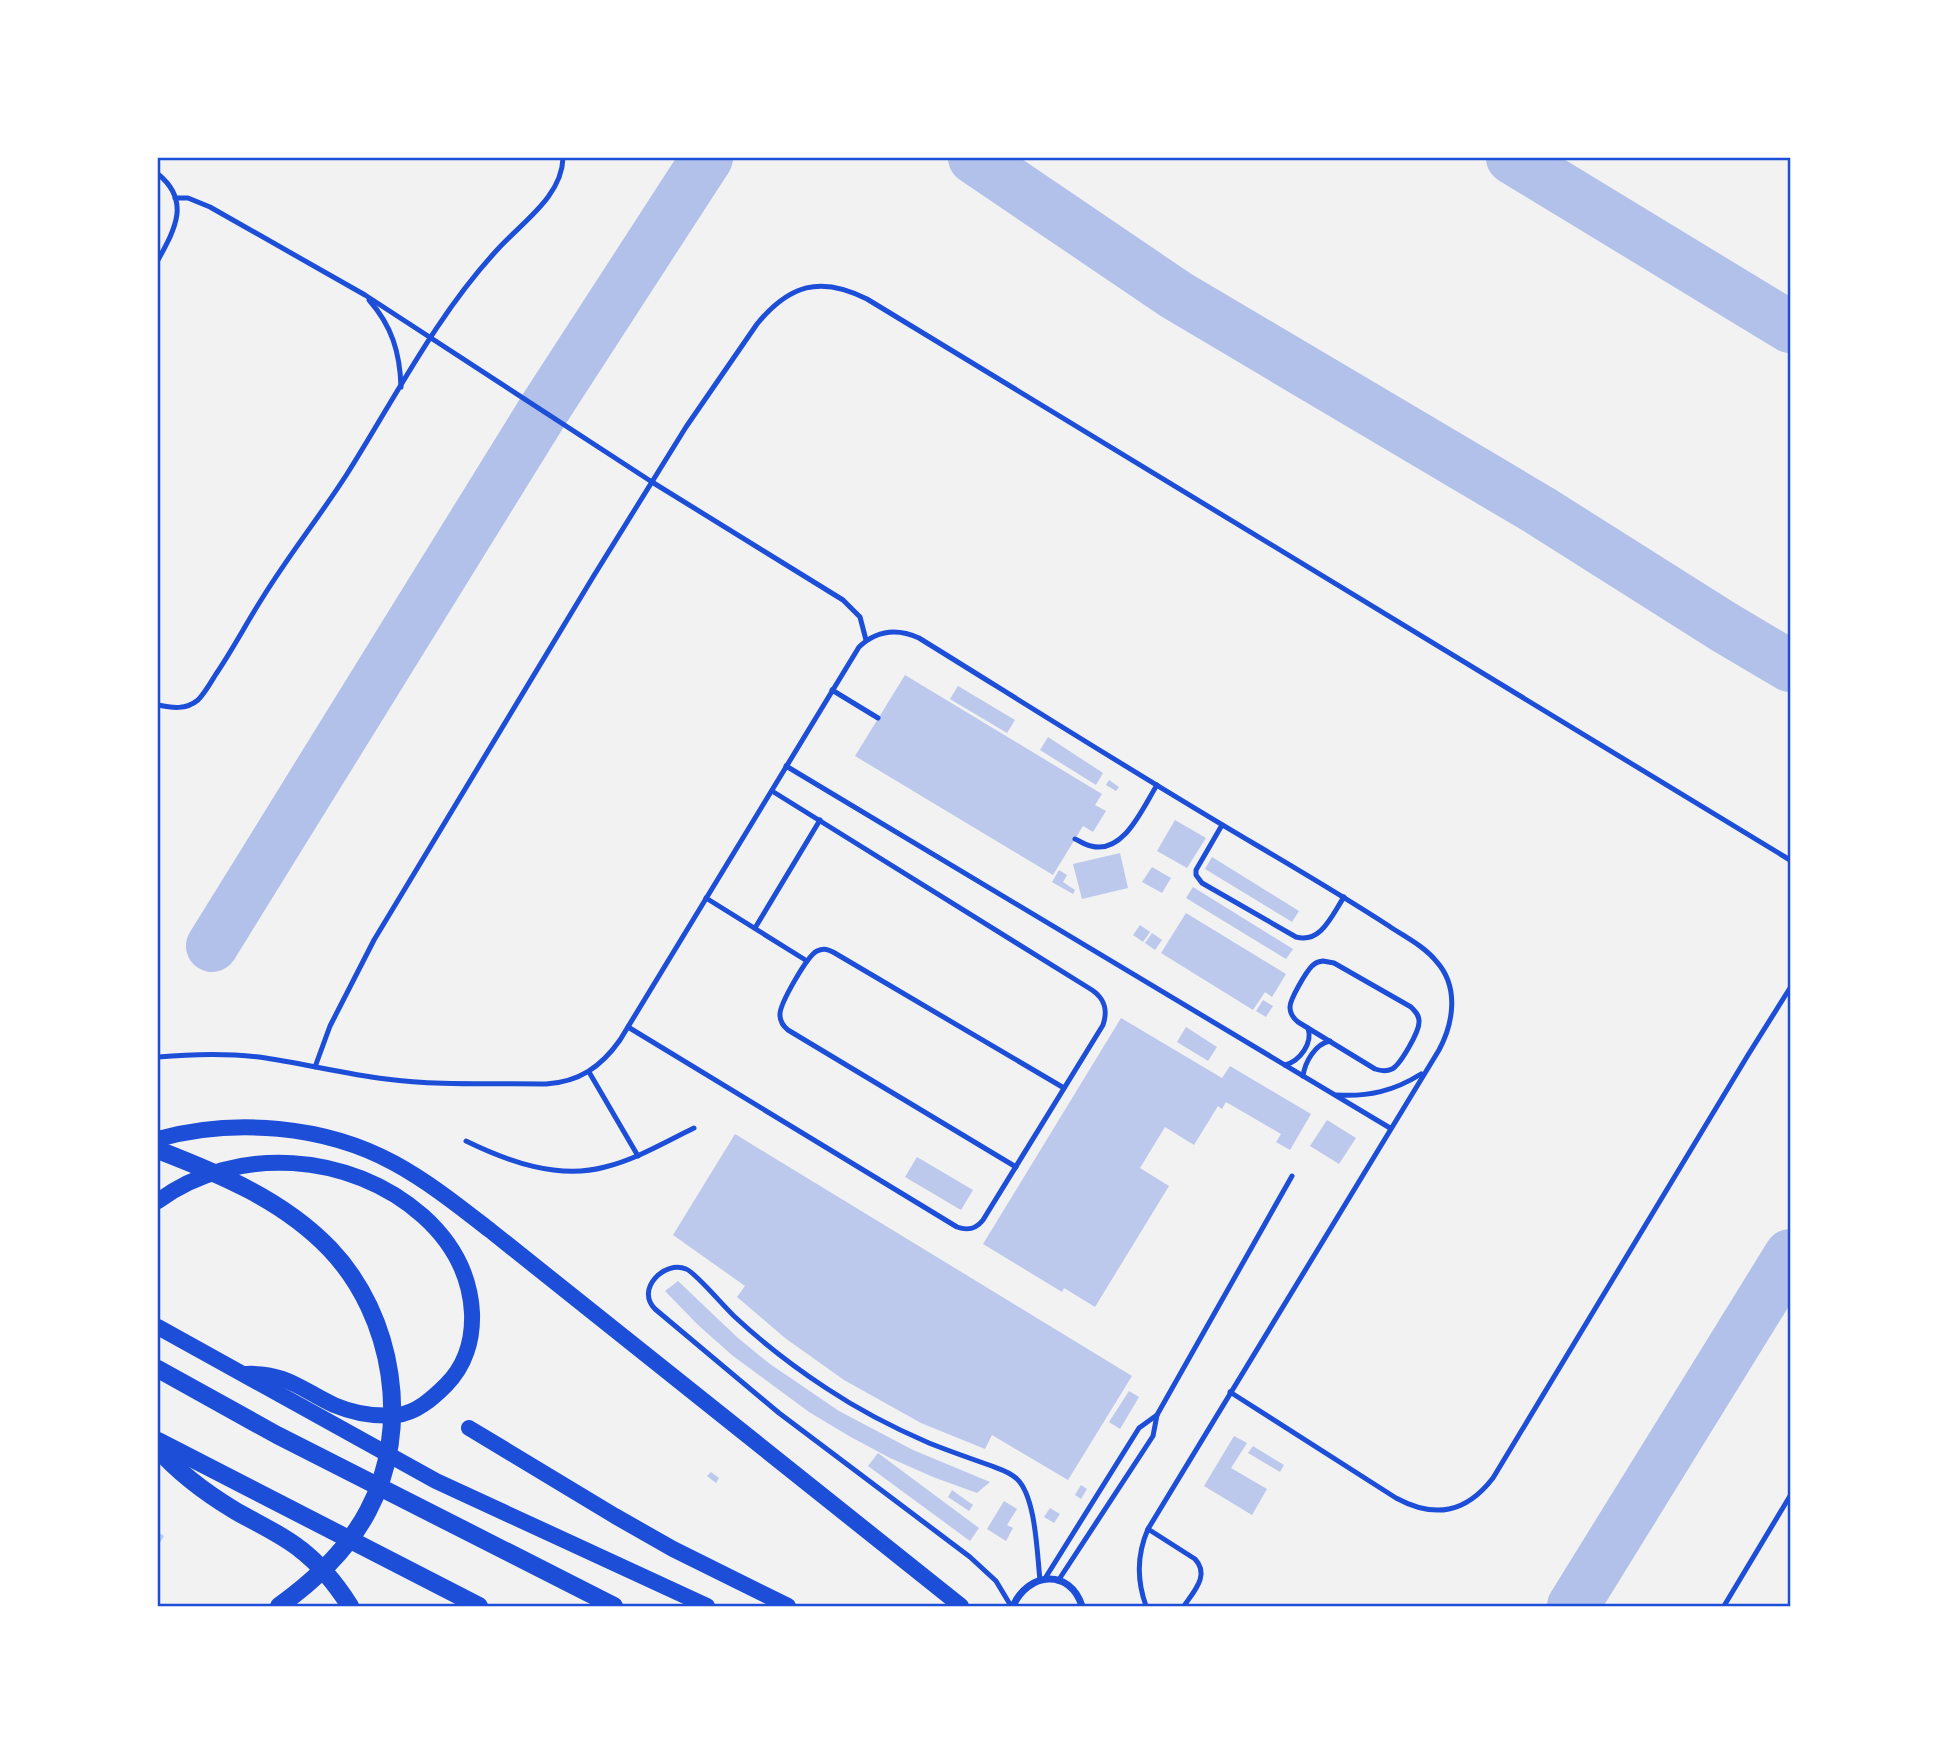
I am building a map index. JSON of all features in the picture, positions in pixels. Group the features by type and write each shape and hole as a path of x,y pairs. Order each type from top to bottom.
{"highway":[{"path":"158,1150 256,1192 314,1234 331,1250 359,1287 374,1319 385,1353 392,1423 385,1469 378,1491 356,1532 341,1550 309,1583 279,1606"},
{"path":"158,1369 277,1435 614,1606"},
{"path":"158,1441 479,1606"},
{"path":"158,1449 185,1476 207,1492 299,1548 321,1567 350,1606"}],"main road":[{"path":"158,1139 211,1129 263,1128 291,1131 345,1143 414,1174 491,1231 961,1606"},
{"path":"158,1201 190,1181 216,1172 274,1163 328,1168 368,1181 413,1207 443,1236 464,1272 471,1297 471,1340 452,1379 419,1408 399,1415 356,1413 275,1375 246,1374"},
{"path":"158,1326 436,1481 707,1606"},
{"path":"469,1427 650,1536 788,1606"}],"street":[{"path":"1012,1606 1027,1586 1042,1580 1058,1581 1074,1592 1082,1606"}],"lane":[{"path":"158,705 177,708 199,699 275,579 338,488 430,337 477,271 541,206 563,168 563,158"},
{"path":"158,174 171,188 177,217 175,227 158,260"},
{"path":"175,198 188,198 210,207 365,296 652,482 843,600 860,617 866,640"},
{"path":"315,1067 330,1026 374,940 707,395 768,310 781,298 815,286 834,286 851,291 926,334 1790,860"},
{"path":"365,296 389,328 397,347 401,387"},
{"path":"158,1057 234,1055 414,1083 546,1084 576,1079 589,1072 611,1053 628,1027 859,647 866,640 886,632 898,631 919,638 1344,897 1428,953 1448,981 1452,1002 1450,1026 1439,1050 1148,1529 1141,1548 1139,1569 1146,1606"},
{"path":"832,690 878,718"},
{"path":"786,766 1390,1128"},
{"path":"1075,839 1090,846 1115,844 1127,833 1157,785"},
{"path":"628,1027 964,1230 979,1226 984,1220 1103,1025 1105,1010 1099,995 772,791"},
{"path":"755,929 820,820"},
{"path":"1222,825 1196,870 1202,883 1302,939 1318,934 1344,897"},
{"path":"706,898 807,961"},
{"path":"1016,1167 788,1030 781,1021 781,1008 807,961 820,950 833,951 1064,1088"},
{"path":"1317,962 1334,963 1411,1007 1419,1019 1417,1033 1398,1063 1385,1071 1376,1069 1330,1041 1295,1019 1290,1005 1309,970 1317,962"},
{"path":"1230,1392 1412,1507 1430,1511 1449,1510 1474,1498 1493,1478 1790,988"},
{"path":"1285,1065 1297,1059 1308,1044 1308,1028"},
{"path":"1303,1076 1315,1050 1330,1041"},
{"path":"589,1072 638,1156"},
{"path":"1334,1094 1365,1095 1381,1092 1423,1073"},
{"path":"466,1140 497,1156 532,1167 568,1171 604,1168 638,1156 694,1128"},
{"path":"1058,1581 1153,1436 1157,1415 1292,1176"},
{"path":"1012,1606 996,1581 977,1563 779,1413 651,1305 647,1295 651,1283 672,1267 685,1268 765,1344 828,1389 894,1427 1010,1473 1023,1486 1030,1500 1042,1580"},
{"path":"1042,1580 1139,1428 1157,1415"},
{"path":"1724,1606 1790,1496"},
{"path":"1148,1529 1200,1564 1202,1577 1184,1606"}],"building":[{"path":"905,675 1102,794 1095,805 1106,811 1093,832 1083,826 1053,875 855,756"},
{"path":"958,686 1015,720 1007,733 950,699"},
{"path":"1048,737 1103,773 1096,785 1040,750"},
{"path":"1109,780 1119,787 1116,791 1106,785"},
{"path":"1175,820 1206,838 1187,868 1157,851"},
{"path":"1120,853 1128,888 1082,899 1073,864"},
{"path":"1212,857 1299,911 1292,922 1205,869"},
{"path":"1152,867 1171,878 1162,893 1142,882"},
{"path":"1059,870 1067,875 1063,882 1075,890 1073,894 1052,882"},
{"path":"1193,887 1293,949 1286,959 1186,898"},
{"path":"1186,913 1286,974 1272,997 1265,992 1253,1010 1161,953"},
{"path":"1140,925 1150,932 1143,942 1133,935"},
{"path":"1152,933 1162,940 1155,950 1145,943"},
{"path":"1263,1000 1273,1006 1266,1017 1256,1011"},
{"path":"1121,1018 1222,1078 1230,1066 1311,1114 1290,1150 1276,1142 1281,1134 1226,1102 1222,1109 1218,1106 1194,1145 1165,1127 1140,1168 1169,1186 1095,1307 1064,1288 1062,1292 983,1244"},
{"path":"1186,1027 1217,1047 1208,1061 1177,1042"},
{"path":"1327,1120 1356,1138 1339,1164 1310,1146"},
{"path":"735,1134 1132,1376 1068,1480 992,1435 985,1449 921,1423 844,1380 785,1338 737,1297 745,1286 673,1235"},
{"path":"917,1157 973,1190 961,1210 905,1177"},
{"path":"678,1281 738,1338 770,1364 839,1411 913,1450 990,1482 977,1493 933,1477 890,1458 809,1412 733,1356 698,1325 665,1291"},
{"path":"1129,1391 1139,1397 1120,1429 1109,1422"},
{"path":"1234,1436 1247,1443 1231,1468 1267,1489 1252,1515 1204,1486"},
{"path":"1253,1446 1284,1465 1280,1472 1248,1453"},
{"path":"878,1453 979,1528 970,1541 868,1466"},
{"path":"711,1472 719,1478 716,1483 707,1476"},
{"path":"1081,1485 1087,1489 1081,1499 1075,1495"},
{"path":"952,1490 973,1505 969,1511 948,1497"},
{"path":"1004,1501 1017,1509 1007,1525 1013,1528 1006,1541 987,1529"},
{"path":"1050,1508 1060,1514 1054,1523 1044,1517"},
{"path":"158,1532 164,1536 158,1546"}],"taxiway":[{"path":"212,946 543,411 707,158"},
{"path":"974,158 1176,295 1539,510 1790,666"},
{"path":"1512,158 1790,327"},
{"path":"1573,1606 1790,1255"}]}
